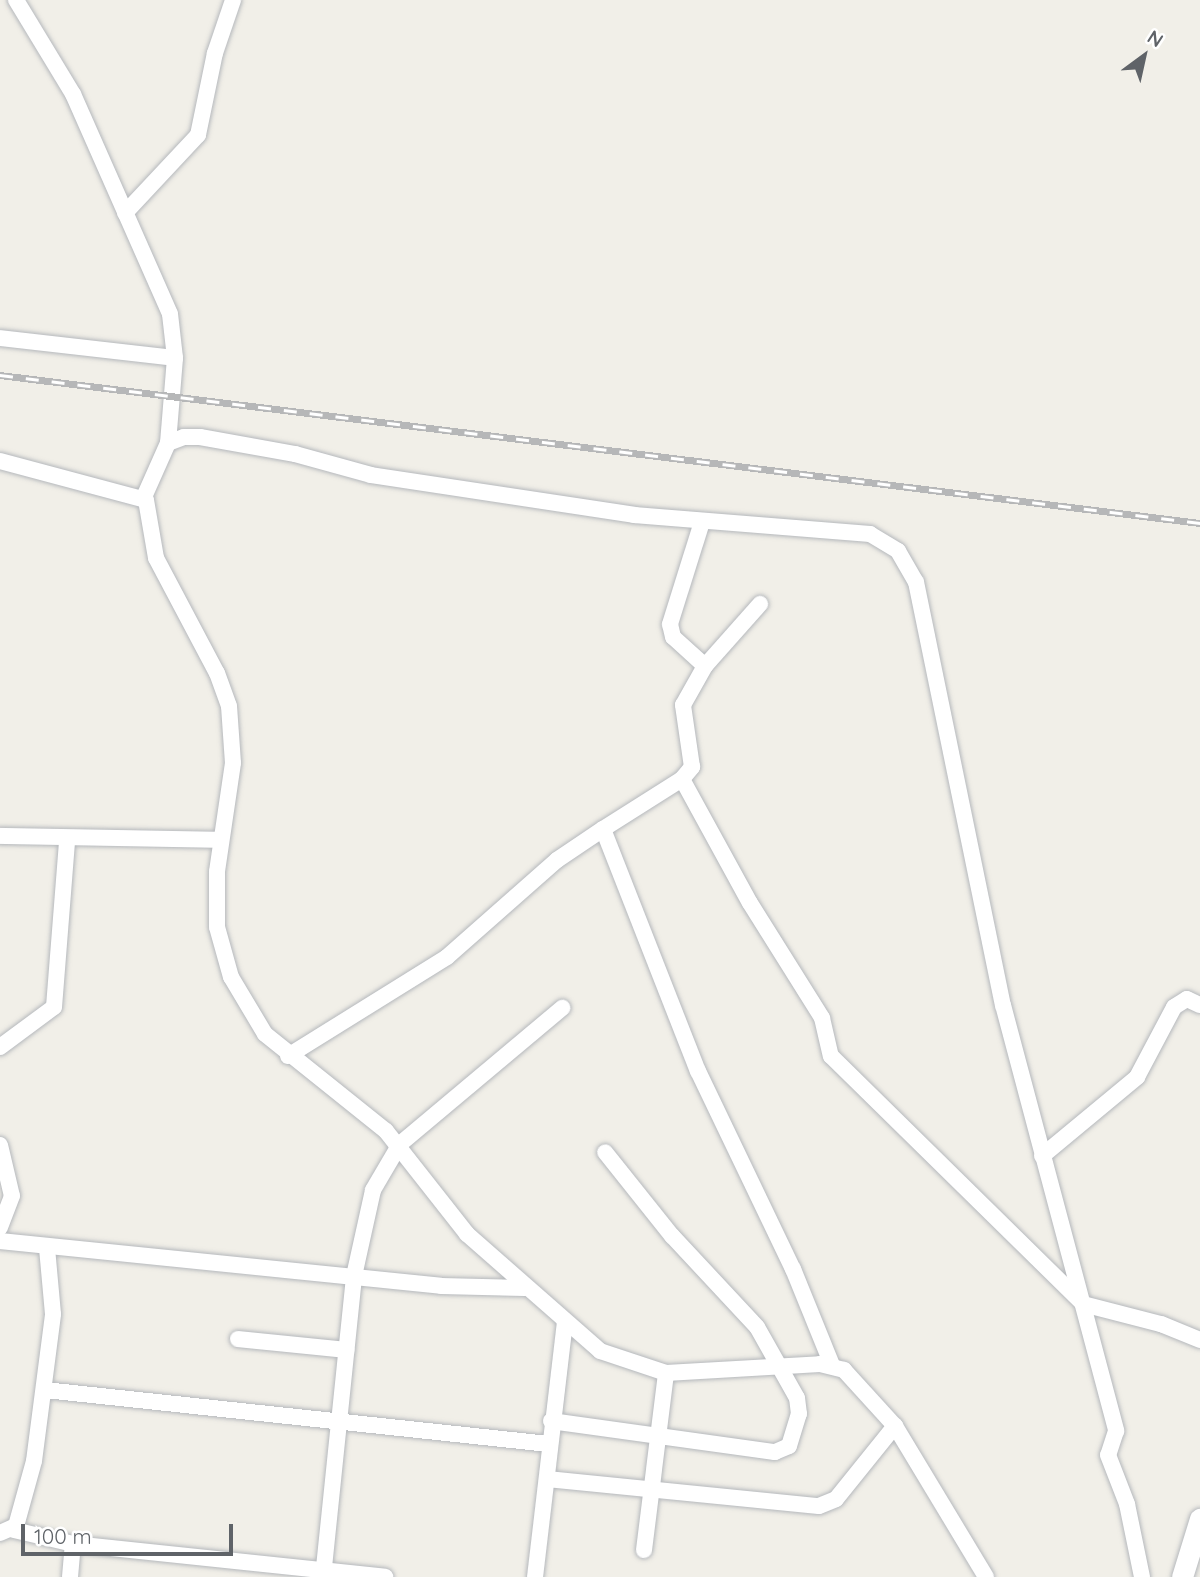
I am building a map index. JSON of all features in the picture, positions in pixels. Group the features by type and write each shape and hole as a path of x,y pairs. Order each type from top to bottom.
{"street":[{"path":"16,0 69,87 170,314 175,358 168,443 144,497 156,558 217,673 229,706 233,762 221,840 216,916 224,960 253,1020 288,1056 400,1144 439,1203 525,1288 565,1323 614,1357 666,1373 832,1364"},
{"path":"125,213 198,135 215,53 233,0"},
{"path":"0,338 175,358"},
{"path":"168,443 184,437 211,439 295,454 384,477 702,522 870,534 898,551 913,574 1003,1005 1116,1431 1108,1455 1127,1504 1142,1577"},
{"path":"0,461 144,497"},
{"path":"702,522 670,628 673,637 705,666"},
{"path":"288,1056 447,957 557,860 682,779 691,770 692,758 683,705 705,666 760,604"},
{"path":"682,779 750,904 822,1018 831,1056 1083,1304 1161,1324 1200,1340"},
{"path":"603,829 693,1060 800,1284 832,1364 857,1381 895,1426 986,1577"},
{"path":"0,836 67,840 221,840"},
{"path":"0,1047 54,1007 67,840"},
{"path":"1042,1156 1137,1077 1174,1007 1187,999 1200,1005"},
{"path":"323,1574 354,1276 373,1191 400,1144 562,1007"},
{"path":"0,1145 12,1196 0,1228"},
{"path":"551,1421 658,1437 785,1450 791,1442 799,1403 749,1316 672,1236 605,1152"},
{"path":"0,1241 47,1248 441,1286 525,1288"},
{"path":"47,1248 54,1294 45,1390 28,1488 7,1532 73,1544 323,1574 385,1577"},
{"path":"535,1577 551,1421 565,1323"},
{"path":"238,1339 345,1350"},
{"path":"644,1550 666,1373"},
{"path":"45,1390 549,1444"},
{"path":"547,1479 651,1491 826,1504 836,1499 895,1426"},
{"path":"1182,1577 1200,1521"},
{"path":"70,1577 73,1544"}],"railway":[{"path":"0,375 1200,523"}]}
